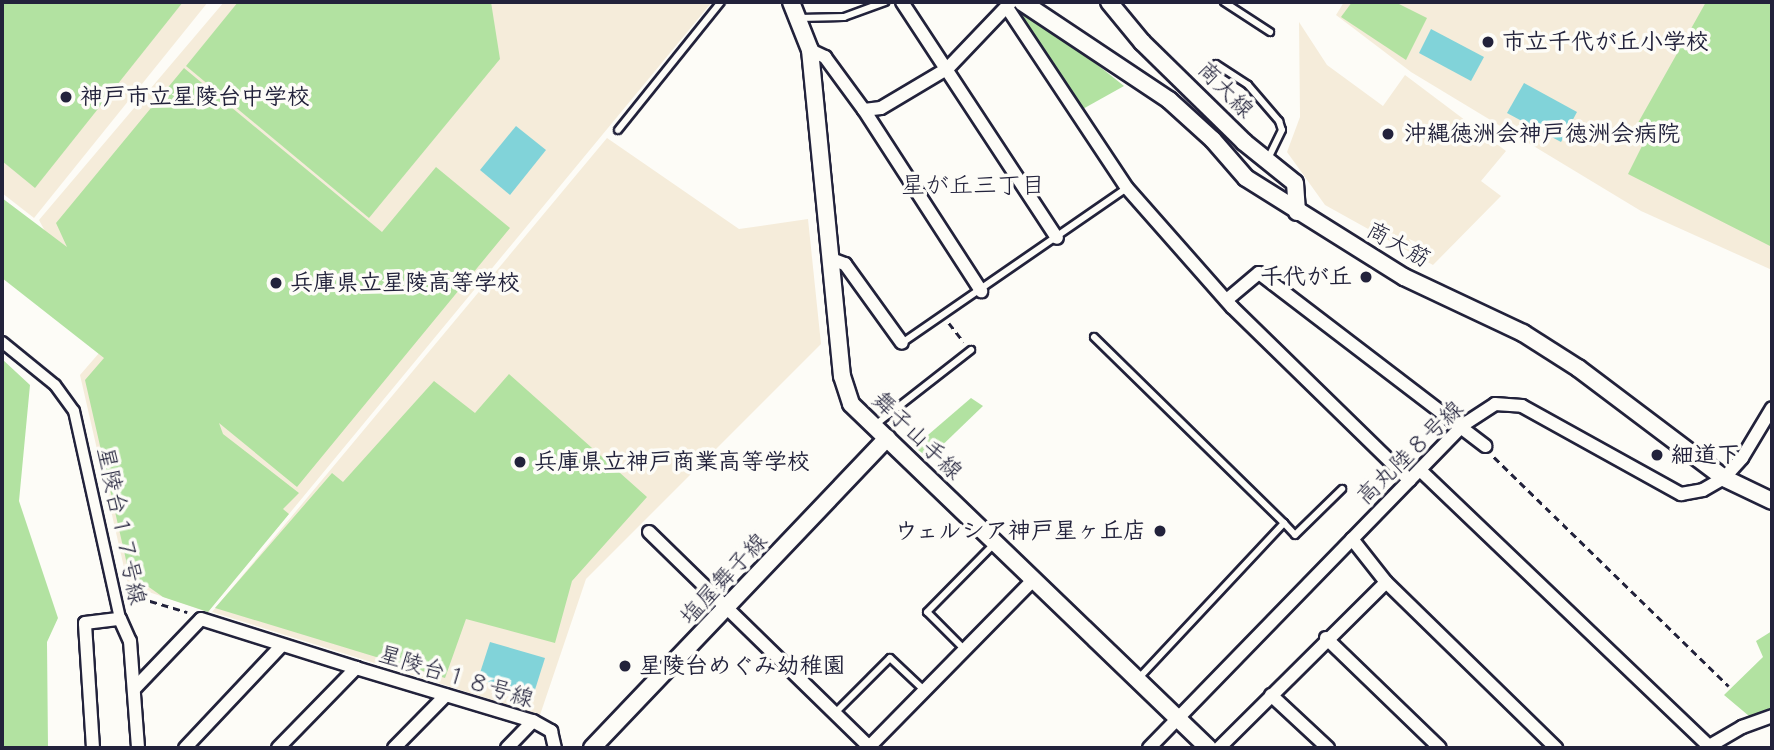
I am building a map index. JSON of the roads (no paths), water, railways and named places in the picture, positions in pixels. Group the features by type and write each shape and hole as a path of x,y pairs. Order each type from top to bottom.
{"street":[{"name":"舞子山手線","path":"791,2 810,50 842,376 851,404 1209,748"},
{"path":"901,2 948,68 1057,238"},
{"name":"商大線","path":"1109,2 1142,42 1244,142 1295,183 1297,212"},
{"path":"864,110 881,108 948,68 1013,4 1127,188 1229,298 1232,307 1409,480"},
{"name":"商大筋","path":"1013,4 1169,100 1246,178 1297,212 1404,277 1523,333 1578,368 1724,478 1772,501"},
{"path":"810,50 825,57 864,110 981,290"},
{"path":"831,259 845,264 902,343"},
{"path":"1229,298 1259,273 1463,425 1485,446"},
{"name":"星陵台１７号線","path":"2,342 55,385 74,411 117,594 120,618 130,641 138,748"},
{"name":"高丸陸８号線","path":"1149,748 1463,425 1495,404 1521,406 1682,494 1703,490 1724,478"},
{"path":"1724,478 1742,458 1772,408"},
{"name":"塩屋舞子線","path":"592,748 887,438"},
{"path":"1420,470 1708,747 1772,716"},
{"path":"649,532 869,748 1034,579"},
{"path":"1352,538 1386,582 1556,748"},
{"path":"1219,748 1326,638 1386,582"},
{"path":"93,748 85,623 120,618"},
{"path":"135,688 201,620 356,668"},
{"path":"1326,638 1440,748"},
{"path":"185,748 282,645"},
{"name":"星陵台１８号線","path":"278,748 356,668 533,721 551,731 555,748"},
{"path":"394,748 446,695"},
{"path":"1271,695 1328,748"},
{"path":"507,748 533,721"}],"lane":[{"path":"618,130 720,2"},
{"path":"797,18 844,17 885,2"},
{"path":"1224,2 1239,8 1270,33"},
{"path":"1239,8 1244,2"},
{"path":"1216,64 1248,85 1279,121 1282,130 1268,159"},
{"path":"902,343 1127,188"},
{"path":"1094,337 1295,535 1342,489"},
{"path":"874,426 971,351"},
{"path":"1138,680 1284,523"},
{"path":"964,649 927,612 995,542"},
{"path":"834,714 890,658 924,690"}],"water":[{"path":"1431,29 1484,57 1471,81 1419,53"},
{"path":"1524,83 1577,112 1561,142 1507,113"},
{"path":"516,126 546,150 510,195 480,170"},
{"path":"490,642 545,658 533,696 478,679"}],"place":[{"name":"市立千代が丘小学校","path":"1488,42"},
{"name":"神戸市立星陵台中学校","path":"66,97"},
{"name":"沖縄徳洲会神戸徳洲会病院","path":"1388,134"},
{"name":"千代が丘","path":"1366,277"},
{"name":"兵庫県立星陵高等学校","path":"276,283"},
{"name":"細道下","path":"1657,455"},
{"name":"兵庫県立神戸商業高等学校","path":"520,462"},
{"name":"ウェルシア神戸星ヶ丘店","path":"1160,531"},
{"name":"星陵台めぐみ幼稚園","path":"625,666"}],"district":[{"name":"星が丘三丁目","path":"973,187"}]}
